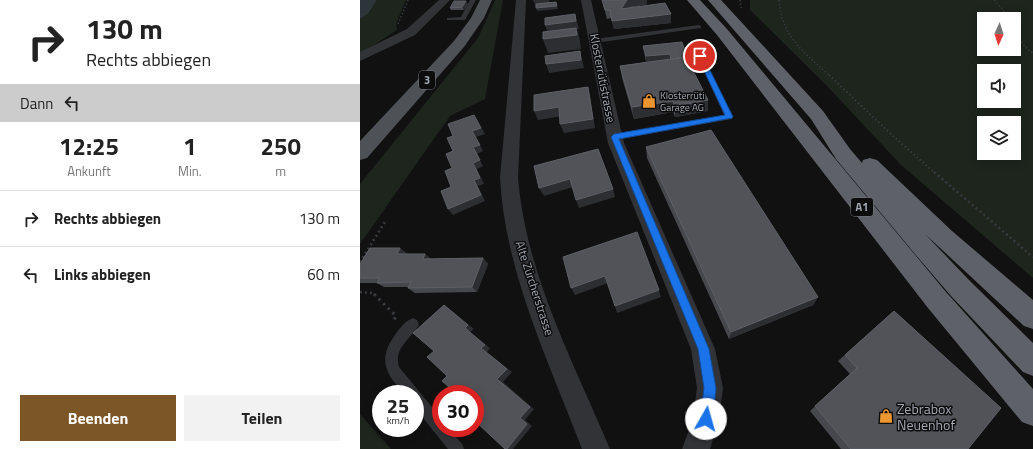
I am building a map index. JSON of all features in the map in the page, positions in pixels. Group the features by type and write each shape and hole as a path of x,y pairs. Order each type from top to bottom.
{"highway":[{"name":"A1","path":"693,0 727,38 932,294 1033,411"},
{"name":"A1","path":"714,0 817,115 856,150 944,238 1033,317"},
{"name":"A1","path":"817,115 843,154 923,248 1033,362"}],"main road":[{"name":"3","path":"360,153 459,44 477,18 486,0"}],"street":[{"path":"360,57 411,32 444,0"},
{"name":"Alte Zürcherstrasse","path":"521,0 509,178 512,206 523,260 537,302 596,449"},
{"name":"Klosterrütistrasse","path":"586,0 592,19 602,82 614,137 703,349 710,388 706,419 696,449"}],"lane":[{"path":"449,19 463,19 473,0"},
{"path":"595,41 699,27"},
{"path":"614,137 729,117 700,56"},
{"path":"406,385 393,369 392,353 403,333 412,324"},
{"path":"424,408 457,449"}],"path":[{"path":"740,0 741,9"},
{"path":"779,0 780,16 783,27 800,48 892,136 1033,258"},
{"path":"994,0 1004,12"},
{"path":"1021,41 1025,47 1033,53"},
{"path":"360,262 386,220"},
{"path":"360,292 373,293 396,316 390,326 403,333"}],"shaded area":[{"path":"360,0 377,0 368,14 360,19"},
{"path":"377,0 406,0 396,24 397,30 360,54 360,19 368,14"},
{"path":"495,0 503,0 485,99 450,116 360,244 360,184 478,38"},
{"path":"750,0 1033,0 1033,278 901,165 826,85 750,10"},
{"path":"360,414 372,428 372,437 380,437 391,449 360,449"}],"building":[{"path":"602,0 627,0 621,9 665,3 671,14 612,21 610,10 605,10"},
{"path":"454,1 466,1 462,7 450,8"},
{"path":"556,2 557,6 536,8 536,4"},
{"path":"575,14 576,21 545,25 545,18"},
{"path":"576,28 577,35 543,39 543,32"},
{"path":"682,42 688,58 671,59 670,54 646,56 643,46"},
{"path":"580,51 581,60 546,64 545,56"},
{"path":"686,57 708,100 675,106 673,101 632,107 620,66"},
{"path":"588,87 593,119 560,124 559,107 534,111 534,95"},
{"path":"474,115 481,128 472,131 480,145 473,147 480,160 473,163 480,178 474,180 481,195 448,209 441,191 451,187 445,171 452,168 446,154 453,151 447,138 453,136 448,124"},
{"path":"711,130 818,297 731,332 646,147"},
{"path":"598,149 613,189 576,200 570,179 539,188 534,166"},
{"path":"637,232 659,290 615,306 605,276 571,288 563,257"},
{"path":"370,248 400,248 397,254 425,254 423,259 483,258 472,287 408,288 411,282 377,283 380,278 360,278 360,264"},
{"path":"444,305 468,325 465,328 485,345 481,348 507,369 497,379 530,407 520,418 527,424 507,449 505,449 484,429 484,385 447,385 442,381 447,376 427,357 434,351 413,333"},
{"path":"894,311 1001,408 968,449 851,449 815,406 857,368 845,355"}],"place":[{"name":"Klosterrüti Garage AG","path":"649,101"},
{"name":"Zebrabox Neuenhof","path":"886,416"}],"route":[{"path":"700,56 729,117 614,137 703,349 708,368 710,388 706,419"}]}
